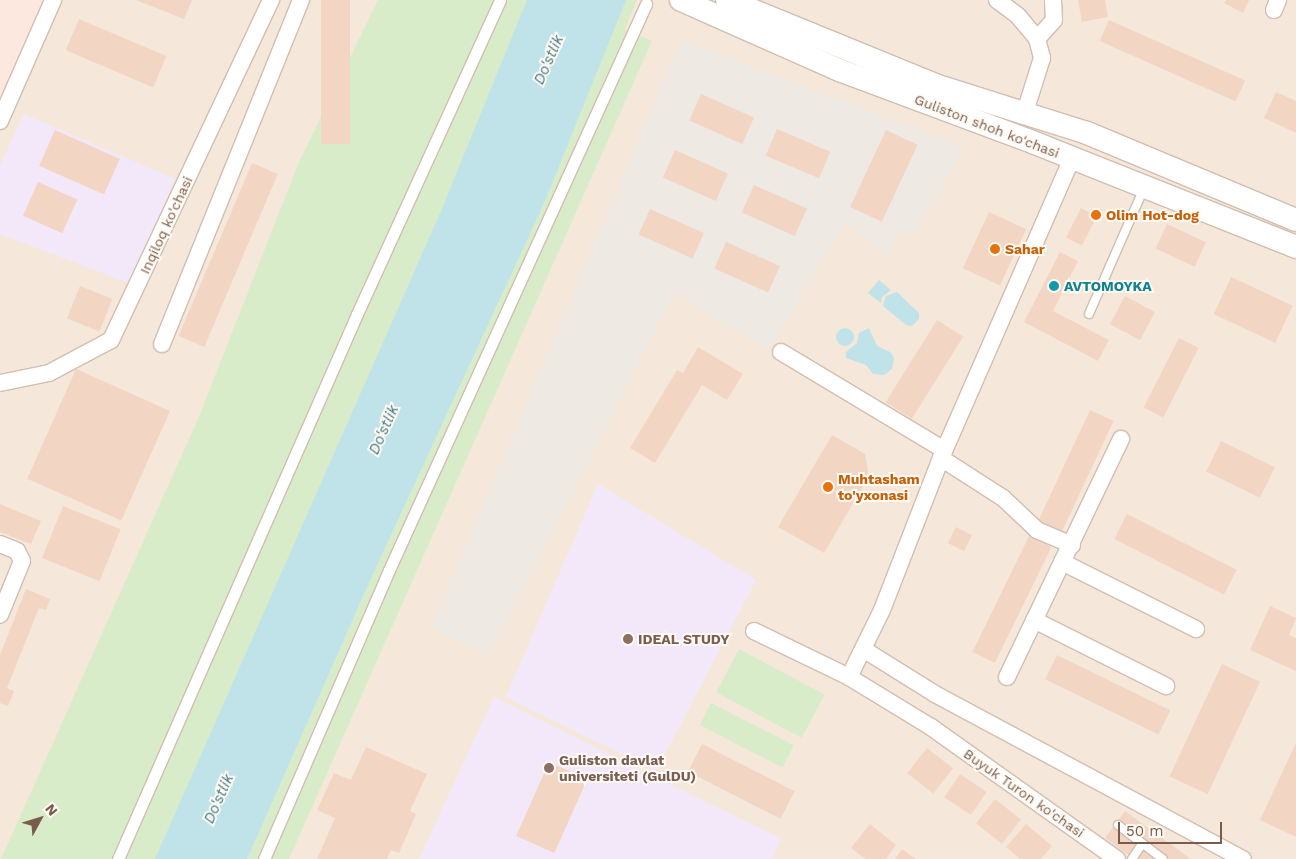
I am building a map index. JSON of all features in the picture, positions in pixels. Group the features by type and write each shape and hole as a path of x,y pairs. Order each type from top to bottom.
{"main road":[{"name":"Guliston shoh ko'chasi","path":"681,0 839,70 1035,143 1296,247"},
{"name":"Guliston shoh ko'chasi","path":"727,0 934,85 1087,133 1296,220"}],"street":[{"path":"0,121 53,0"},
{"name":"Inqiloq ko'chasi","path":"0,382 49,373 111,340 271,0"},
{"path":"162,344 301,0"},
{"path":"118,859 358,314 500,0"},
{"path":"997,0 1018,16 1037,38 1042,58 1025,112"},
{"path":"1037,38 1054,20 1053,0"},
{"path":"264,859 413,516 646,4"},
{"path":"849,677 863,649 943,454 1072,158"},
{"path":"781,352 943,454 1003,498 1037,530 1072,545"},
{"path":"1007,677 1072,545 1121,439"},
{"path":"0,544 17,551 22,561 0,615"},
{"path":"1062,562 1196,629"},
{"path":"1034,620 1166,686"},
{"name":"Buyuk Turon ko'chasi","path":"754,631 849,677 931,727 1117,859"},
{"path":"863,649 934,694 1243,859"}],"lane":[{"path":"1089,314 1144,186"},
{"path":"1118,825 1164,859"},
{"path":"1132,859 1142,844"}],"shaded area":[{"path":"0,0 1296,0 1296,859 0,859"},
{"path":"0,0 46,0 0,110"},
{"path":"681,40 964,147 912,237 898,231 889,257 845,223 769,350 674,293 489,655 431,628"},
{"path":"24,114 175,179 129,283 0,234 0,166"},
{"name":"IDEAL STUDY","path":"598,484 756,580 656,771 506,697"},
{"name":"Guliston davlat universiteti (GulDU)","path":"494,697 781,839 772,859 419,859"}],"green space":[{"path":"378,0 637,0 625,29 652,41 289,859 1,859 198,419 299,162"},
{"path":"739,649 825,695 802,738 716,692"},
{"path":"711,703 794,745 783,767 700,725"}],"water":[{"name":"Do'stlik","path":"527,0 626,0 545,201 372,576 247,859 155,859 441,211"},
{"path":"879,280 891,290 882,297 881,303 868,293"},
{"path":"897,292 919,313 919,319 912,326 906,325 883,306 886,296"},
{"path":"841,328 849,328 854,333 852,344 841,346 836,341 836,333"},
{"path":"869,328 877,346 890,352 894,358 892,369 884,375 873,374 866,365 846,358 846,352 857,343 859,333"}],"building":[{"path":"136,0 192,0 184,19"},
{"path":"321,0 350,0 350,144 321,144"},
{"path":"1078,0 1105,0 1108,17 1082,22"},
{"path":"1226,0 1249,0 1243,13 1224,3"},
{"path":"79,19 166,56 153,87 66,50"},
{"path":"1109,20 1245,81 1236,102 1100,41"},
{"path":"1276,92 1296,101 1296,133 1264,118"},
{"path":"701,94 754,118 742,144 689,120"},
{"path":"777,129 830,152 819,178 766,156"},
{"path":"55,130 120,159 104,195 39,166"},
{"path":"886,130 918,145 882,222 850,207"},
{"path":"675,150 728,174 716,201 663,177"},
{"path":"252,163 278,174 204,347 179,336"},
{"path":"38,182 77,199 62,233 23,216"},
{"path":"754,185 807,209 795,236 742,212"},
{"path":"1081,208 1097,216 1082,246 1066,237"},
{"path":"650,209 704,233 693,259 639,235"},
{"name":"Sahar","path":"989,212 1026,229 1000,286 963,268"},
{"path":"1167,224 1206,242 1195,267 1156,248"},
{"path":"726,242 780,266 768,292 714,268"},
{"name":"AVTOMOYKA","path":"1060,252 1078,261 1053,311 1109,340 1098,361 1024,322"},
{"path":"1231,277 1293,306 1275,343 1214,314"},
{"path":"80,286 112,299 99,332 67,318"},
{"path":"1125,296 1155,312 1140,340 1110,324"},
{"path":"937,320 963,336 912,419 886,402"},
{"path":"1179,338 1199,348 1163,417 1144,407"},
{"path":"698,347 743,374 727,400 702,385 655,463 630,448 677,370 683,373"},
{"path":"76,369 170,411 121,521 27,479"},
{"path":"1090,410 1114,421 1060,535 1037,524"},
{"path":"832,435 865,454 869,476 824,553 778,527"},
{"path":"1221,441 1275,467 1260,498 1206,472"},
{"path":"0,504 41,521 31,544 0,532"},
{"path":"63,506 120,529 100,581 42,558"},
{"path":"1127,514 1237,570 1224,595 1114,539"},
{"path":"956,527 972,535 964,551 948,543"},
{"path":"1029,536 1051,547 995,663 972,652"},
{"path":"26,589 50,599 46,610 39,608 7,688 14,691 8,706 0,703 0,655"},
{"path":"1270,606 1296,618 1289,635 1296,638 1296,671 1250,650"},
{"path":"1057,655 1170,710 1158,735 1045,679"},
{"path":"1222,664 1260,682 1208,794 1170,776"},
{"path":"1296,743 1296,837 1260,820"},
{"path":"702,744 795,791 781,819 688,772"},
{"path":"366,747 427,774 410,811 416,814 399,853 391,850 387,859 317,859 335,818 317,810 334,773 351,780"},
{"path":"927,748 953,768 933,794 907,773"},
{"path":"549,762 587,779 554,853 516,836"},
{"path":"960,774 987,792 971,815 944,797"},
{"path":"995,799 1021,819 1002,844 976,823"},
{"path":"1125,811 1191,859 1134,859 1105,838"},
{"path":"870,824 896,845 886,859 865,859 851,848"},
{"path":"1026,824 1052,846 1041,859 1020,859 1006,847"},
{"path":"902,849 916,859 895,859"}],"place":[{"name":"Olim Hot-dog","path":"1096,215"},
{"name":"Sahar","path":"995,249"},
{"name":"AVTOMOYKA","path":"1054,286"},
{"name":"Muhtasham to'yxonasi","path":"828,487"},
{"name":"IDEAL STUDY","path":"628,639"},
{"name":"Guliston davlat universiteti (GulDU)","path":"549,768"}]}
